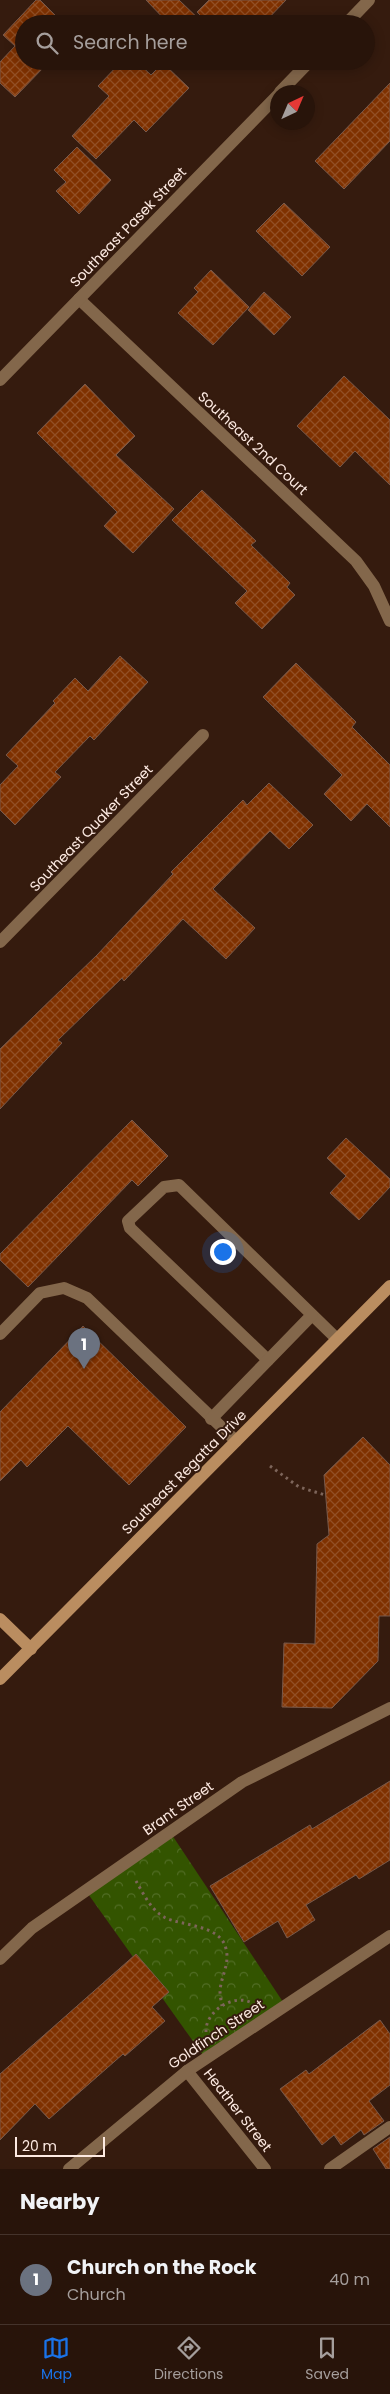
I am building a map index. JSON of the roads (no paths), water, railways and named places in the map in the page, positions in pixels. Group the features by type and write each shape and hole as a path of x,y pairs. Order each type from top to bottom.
{"main road":[{"name":"Southeast Regatta Drive","path":"0,1679 390,1286"},
{"path":"0,1619 30,1649"}],"street":[{"path":"355,15 370,0"},
{"name":"Southeast Pasek Street","path":"287,85 302,70"},
{"name":"Southeast Pasek Street","path":"0,380 270,103"},
{"name":"Southeast 2nd Court","path":"79,299 356,561 374,586 390,621"},
{"name":"Southeast Quaker Street","path":"0,942 203,735"},
{"path":"268,1360 130,1228 128,1221 164,1187 179,1185 337,1340"},
{"path":"0,1334 40,1293 64,1288 87,1298 236,1441"},
{"path":"212,1419 312,1314"},
{"name":"Brant Street","path":"0,1959 32,1928 242,1782 390,1708"},
{"name":"Goldfinch Street","path":"69,2169 187,2070 390,1936"},
{"name":"Heather Street","path":"187,2070 265,2169"},
{"path":"330,2169 390,2127"}],"place":[{"name":"Church on the Rock","path":"84,1369"}]}
